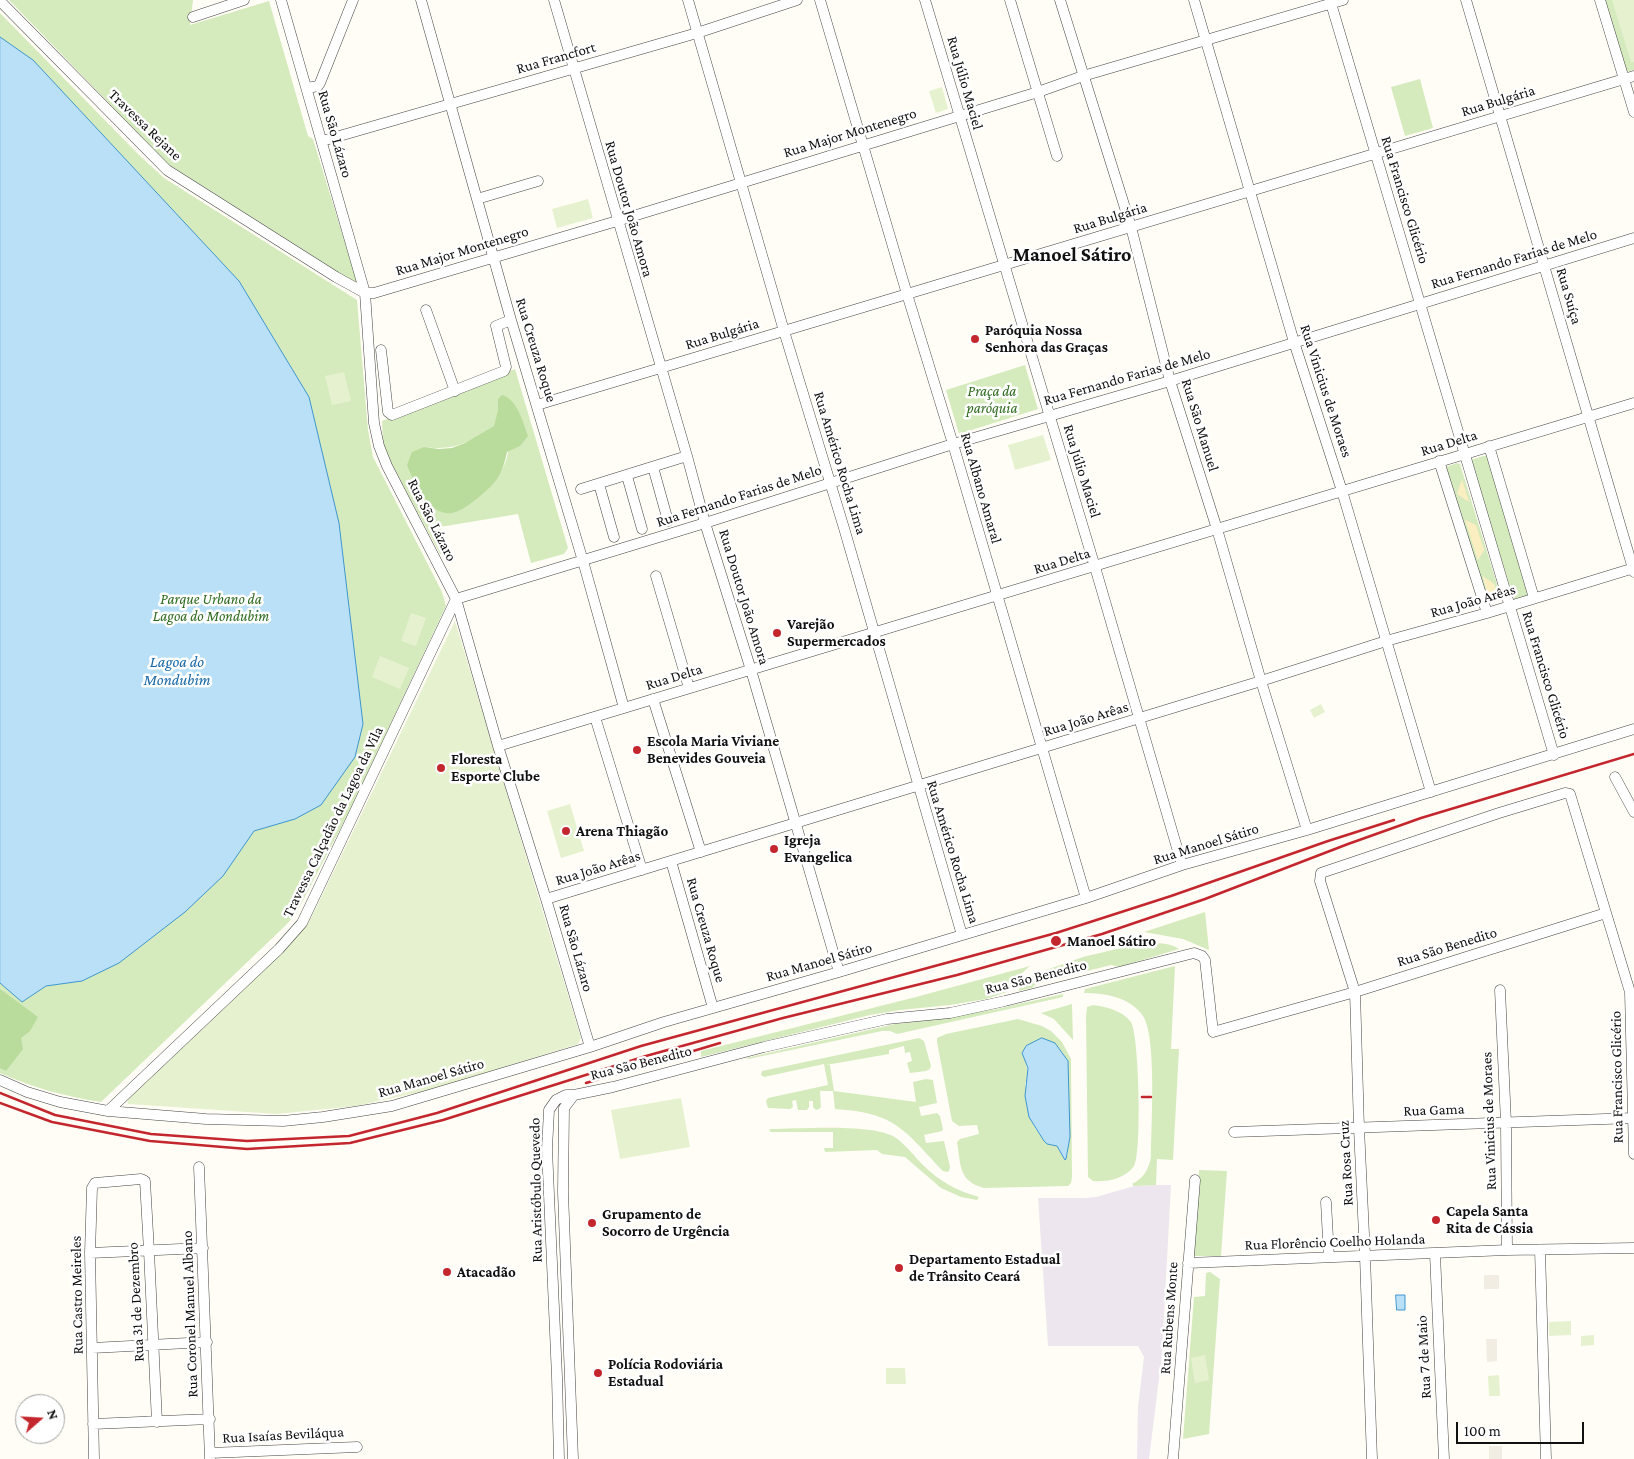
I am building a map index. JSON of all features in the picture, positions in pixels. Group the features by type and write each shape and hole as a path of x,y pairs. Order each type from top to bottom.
{"street":[{"path":"193,17 244,0"},
{"name":"Rua São Lázaro","path":"281,0 366,293 374,423 379,446 387,466 456,599 498,746 590,1047"},
{"path":"307,88 318,86 320,83 353,0"},
{"name":"Rua Creuza Roque","path":"421,0 511,320 583,561 624,708"},
{"name":"Rua Doutor João Amora","path":"554,0 705,523 751,670 839,972"},
{"name":"Rua Américo Rocha Lima","path":"688,0 740,183 962,935"},
{"name":"Rua Francfort","path":"322,141 697,33 797,0"},
{"name":"Rua Albano Amaral","path":"820,0 1086,898"},
{"name":"Rua Júlio Maciel","path":"925,0 1182,865"},
{"path":"1010,0 1058,156"},
{"name":"Rua São Manuel","path":"1060,0 1131,227 1170,381 1217,529 1261,682 1307,830"},
{"name":"Rua Vinicius de Moraes","path":"1194,0 1294,342 1342,491 1431,792"},
{"name":"Rua Major Montenegro","path":"366,293 374,293 617,221 1038,92 1083,76 1343,0"},
{"name":"Rua Suíça","path":"1466,0 1634,570"},
{"path":"1600,0 1629,78 1634,112"},
{"name":"Travessa Rejane","path":"0,1 167,170 336,277 366,293"},
{"name":"Rua Francisco Glicério","path":"1331,2 1554,755"},
{"name":"Rua Bulgária","path":"537,406 1629,78"},
{"path":"477,199 538,181"},
{"name":"Rua Fernando Farias de Melo","path":"456,599 705,523 953,444 1170,381 1634,238"},
{"path":"426,310 455,391"},
{"path":"381,350 388,412 390,415 506,370 496,326 511,320"},
{"name":"Rua Delta","path":"498,746 1634,403"},
{"name":"Rua Francisco Glicério","path":"1489,446 1534,598"},
{"path":"581,489 687,456"},
{"path":"1439,461 1487,613"},
{"path":"653,468 668,521"},
{"path":"627,476 642,529"},
{"path":"600,484 614,537"},
{"name":"Rua João Arêas","path":"546,899 1261,682 1386,641 1634,570"},
{"path":"656,576 689,688"},
{"name":"Travessa Calçadão da Lagoa da Vila","path":"108,1111 279,948 302,923 456,599"},
{"path":"653,699 701,852"},
{"path":"594,717 642,870"},
{"name":"Rua Manoel Sátiro","path":"0,1080 27,1092 60,1102 108,1111 206,1120 283,1121 392,1106 713,1008 1086,898 1182,865 1307,830 1634,729"},
{"path":"1615,776 1634,812"},
{"name":"Rua Francisco Glicério","path":"1324,872 1518,807 1565,793 1570,794 1632,992 1634,1154"},
{"name":"Rua Creuza Roque","path":"670,861 713,1008"},
{"name":"Rua Rosa Cruz","path":"1324,872 1320,876 1320,881 1355,992 1372,1459"},
{"name":"Rua São Benedito","path":"574,1095 613,1087 764,1047 887,1019 950,1012 1005,1001 1194,953 1202,956 1205,960 1213,1032 1355,992 1606,913"},
{"name":"Rua Vinicius de Moraes","path":"1500,990 1498,1046 1506,1123 1507,1250"},
{"name":"Rua Aristóbulo Quevedo","path":"559,1459 547,1149 549,1110 556,1100 566,1095 574,1095"},
{"name":"Rua Aristóbulo Quevedo","path":"573,1459 563,1192 564,1108 574,1095"},
{"name":"Rua Gama","path":"1234,1132 1633,1118"},
{"name":"Rua Coronel Manuel Albano","path":"199,1168 210,1456"},
{"name":"Rua 31 de Dezembro","path":"144,1180 154,1346 156,1422"},
{"name":"Rua Castro Meireles","path":"94,1459 90,1253 93,1183 144,1180"},
{"name":"Rua Rubens Monte","path":"1173,1459 1195,1180"},
{"path":"549,1192 563,1192"},
{"path":"1326,1202 1329,1257"},
{"path":"90,1253 203,1248"},
{"name":"Rua Florêncio Coelho Holanda","path":"1188,1263 1507,1250 1634,1248"},
{"path":"1540,1250 1546,1459"},
{"name":"Rua 7 de Maio","path":"1434,1254 1444,1459"},
{"path":"92,1348 207,1342"},
{"path":"93,1424 210,1420"},
{"name":"Rua Isaías Beviláqua","path":"210,1456 357,1447"}],"shaded area":[{"path":"1171,1185 1162,1354 1149,1459 1137,1459 1138,1407 1144,1357 1138,1346 1048,1346 1038,1198 1096,1197 1134,1186"},
{"path":"1484,1275 1499,1275 1499,1289 1484,1289"},
{"path":"1486,1339 1497,1339 1497,1361 1487,1362"},
{"path":"1489,1446 1502,1446 1502,1459 1489,1459"}],"green space":[{"path":"9,0 193,0 190,25 269,1 308,136 313,139 357,282 354,282 168,164"},
{"path":"1605,0 1634,0 1634,70 1625,72"},
{"path":"1612,0 1634,0 1634,62 1631,62"},
{"name":"Lagoa do Mondubim","path":"0,13 139,155 164,178 357,300 368,430 373,457 442,592 446,606 350,810 296,914 101,1102 49,1091 0,1073"},
{"path":"1420,79 1433,128 1405,136 1391,87"},
{"path":"942,87 948,109 936,113 929,91"},
{"path":"588,199 593,218 557,228 552,209"},
{"name":"Praça da paróquia","path":"1025,365 1038,409 959,434 946,390"},
{"path":"515,369 568,548 564,554 531,563 518,514 440,527 450,549 440,554 388,457 383,442 382,421","holes":["498,399 508,449 504,466 499,474 478,497 463,508 427,501 412,478 424,447 445,448 462,444 495,426"]},
{"path":"344,372 351,401 332,405 325,376"},
{"path":"502,395 507,397 516,406 528,436 520,446 507,452 498,478 490,487 479,497 456,512 444,513 430,504 418,488 407,465 412,452 424,447 452,448 465,443 494,426 498,410 498,399"},
{"path":"1043,435 1051,460 1015,470 1008,445"},
{"path":"1487,455 1531,594 1514,599 1470,460"},
{"path":"1457,463 1460,464 1501,597 1500,600 1487,602 1446,467","holes":["1466,520 1484,550 1478,560","1483,577 1498,598 1489,599"]},
{"path":"411,613 426,618 416,646 401,641"},
{"name":"Floresta Esporte Clube","path":"455,621 581,1038 578,1044 430,1090 356,1106 277,1114 128,1104 127,1100 296,938 312,916"},
{"path":"380,656 409,668 400,689 372,677"},
{"path":"1321,704 1325,712 1314,718 1310,710"},
{"name":"Arena Thiagão","path":"570,804 584,851 561,858 547,811"},
{"path":"1205,912 1209,950 1183,939 1144,932"},
{"path":"1142,943 1167,944 1179,949 1119,967 1111,965 1036,984 1032,988 1018,991 1029,976 1083,957"},
{"path":"1030,966 1016,978 1007,992 986,999 870,1015 701,1057 701,1051"},
{"path":"1175,966 1171,1049 1179,1049 1173,1160 1157,1159 1156,1185 1134,1186 1132,1184 1142,1176 1149,1166 1151,1157 1152,1062 1147,1027 1143,1016 1138,1010 1124,1000 1108,995 1084,993 1085,989"},
{"path":"0,989 38,1017 30,1031 21,1038 23,1049 6,1071 0,1068"},
{"path":"1063,994 1063,997 897,1034 890,1031 882,1031 746,1058 895,1024 940,1019 997,1009"},
{"path":"1072,1004 1073,1040 1054,1019 1041,1013"},
{"path":"1093,1005 1118,1012 1131,1022 1134,1031 1138,1070 1139,1118 1134,1166 1121,1177 1098,1181 1093,1181 1088,1177 1086,1016 1087,1007"},
{"path":"1018,1019 1042,1026 1051,1031 1062,1042 1071,1059 1072,1177 1071,1183 1068,1186 984,1188 969,1181 960,1165 957,1142 960,1139 979,1134 977,1125 959,1126 952,1121 937,1042 937,1038 946,1034","holes":["1058,1047 1068,1061 1068,1151 1065,1159 1057,1146 1047,1144 1035,1128 1025,1084 1028,1075 1026,1063"]},
{"path":"919,1038 924,1041 931,1066 926,1071 910,1073 907,1063 912,1061 910,1052 905,1053 904,1046 889,1050 889,1054 826,1065 830,1065 834,1091 916,1102 913,1082 926,1079 933,1080 937,1103 919,1107 921,1116 937,1113 940,1116 942,1131 924,1135 926,1143 944,1141 950,1167 947,1172 943,1171 907,1134 885,1119 872,1114 835,1109 833,1091 820,1091 821,1107 816,1110 813,1107 813,1101 809,1101 807,1110 798,1110 796,1100 792,1101 793,1107 790,1109 768,1108 766,1101 768,1098 828,1085 824,1064 764,1077 761,1075 762,1071"},
{"path":"681,1098 690,1147 620,1159 611,1110"},
{"path":"854,1129 886,1133 907,1147 929,1171 942,1181 963,1192 979,1197 977,1200 961,1197 941,1188 905,1157 882,1154 877,1150 825,1152 824,1148 833,1148 833,1132 771,1132 769,1130"},
{"path":"1199,1170 1227,1171 1221,1256 1193,1256"},
{"path":"1210,1272 1220,1279 1209,1434 1183,1439 1194,1297 1205,1296 1206,1273"},
{"path":"1571,1321 1571,1335 1549,1336 1549,1322"},
{"path":"1594,1335 1594,1345 1581,1346 1581,1336"},
{"path":"1205,1355 1209,1380 1195,1383 1191,1358"},
{"path":"886,1368 905,1368 906,1384 886,1384"},
{"path":"1499,1375 1500,1396 1489,1396 1488,1376"}],"sand":[{"path":"1462,479 1469,502 1457,494"},
{"path":"1465,520 1476,525 1484,550 1478,560"},
{"path":"1483,576 1494,584 1498,598 1489,599"}],"water":[{"name":"Lagoa do Mondubim","path":"0,37 33,60 239,281 309,397 339,523 363,724 355,757 321,805 295,819 254,831 223,876 185,912 119,963 82,981 46,986 22,1002 0,983"},
{"path":"1042,1038 1055,1043 1068,1061 1070,1137 1065,1160 1057,1146 1047,1144 1044,1141 1029,1117 1025,1096 1028,1068 1022,1053 1026,1046"},
{"path":"1396,1295 1405,1295 1405,1310 1397,1310"}],"railway":[{"path":"0,1103 52,1122 150,1141 247,1149 350,1143 443,1120 646,1056 783,1018 957,975 1102,934 1205,899 1421,818 1634,754"},
{"path":"0,1093 55,1115 151,1134 247,1141 349,1136 437,1113 641,1046 1056,933 1394,820"},
{"path":"586,1083 720,1043"},
{"path":"1142,1097 1151,1097"}],"place":[{"name":"Paróquia Nossa Senhora das Graças","path":"975,339"},
{"name":"Varejão Supermercados","path":"777,633"},
{"name":"Escola Maria Viviane Benevides Gouveia","path":"637,750"},
{"name":"Floresta Esporte Clube","path":"441,768"},
{"name":"Arena Thiagão","path":"566,831"},
{"name":"Igreja Evangelica","path":"774,849"},
{"name":"Manoel Sátiro","path":"1056,941"},
{"name":"Capela Santa Rita de Cássia","path":"1436,1220"},
{"name":"Grupamento de Socorro de Urgência","path":"592,1223"},
{"name":"Departamento Estadual de Trânsito Ceará","path":"899,1268"},
{"name":"Atacadão","path":"447,1272"},
{"name":"Polícia Rodoviária Estadual","path":"598,1373"}],"district":[{"name":"Manoel Sátiro","path":"1072,255"}],"park label":[{"name":"Parque Urbano da Lagoa do Mondubim","path":"211,608"}]}
